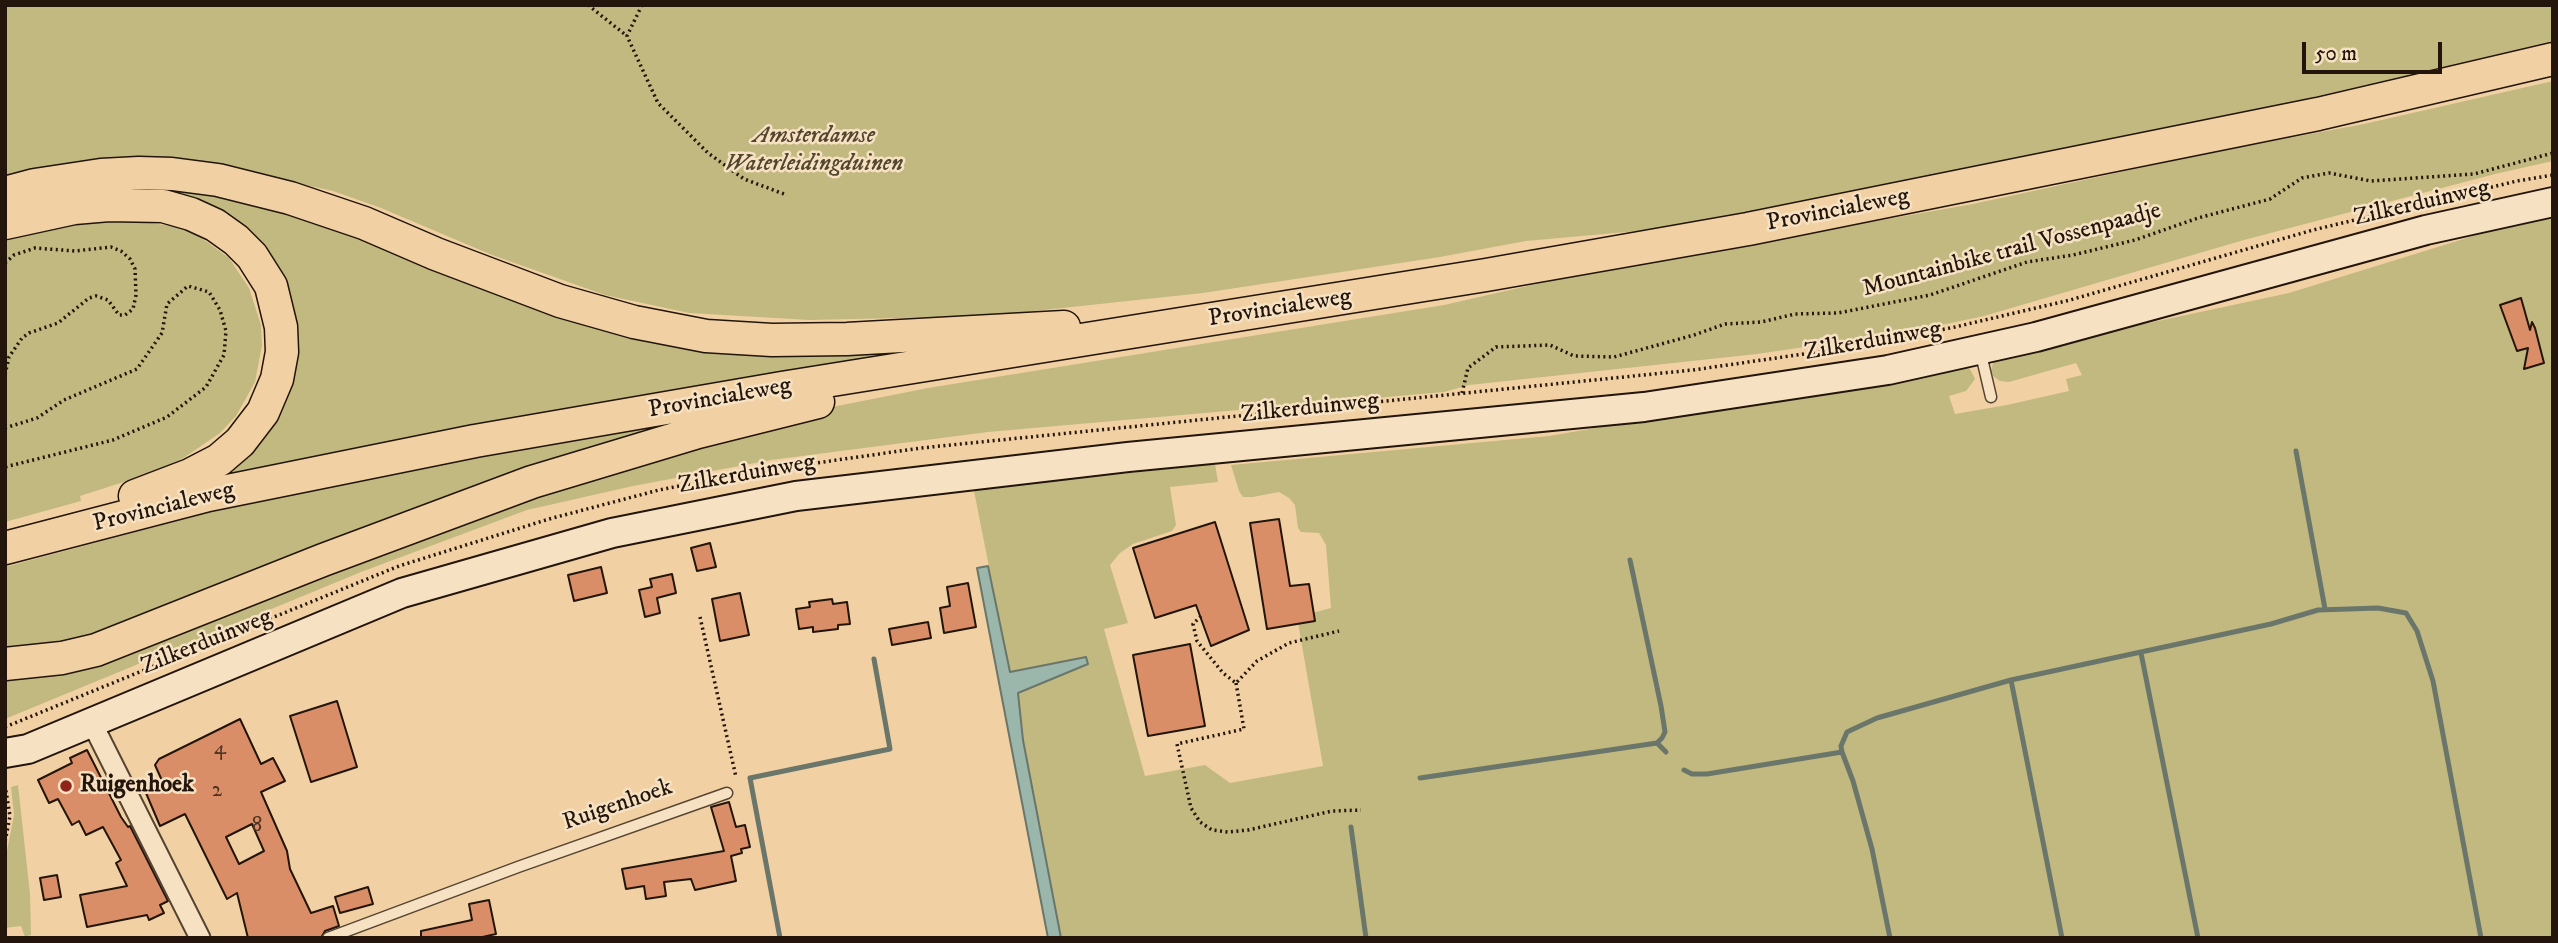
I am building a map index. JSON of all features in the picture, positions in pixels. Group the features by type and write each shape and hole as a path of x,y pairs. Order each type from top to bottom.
{"main road":[{"name":"Provincialeweg","path":"14,546 208,495 449,446 728,397 1167,327 1748,229 2318,114 2553,59"},
{"path":"5,193 35,185 126,173 172,174 218,180 290,198 364,223 559,301 634,322 706,336 772,340 847,339 1043,327 1167,327"},
{"path":"5,223 74,208 109,205 163,206 215,225 252,256 271,286 281,327 282,352 277,379 263,412 240,442 219,460 156,489 86,511 14,546"},
{"path":"5,664 62,658 96,650 348,550 532,482 709,429 868,390 949,362"}],"street":[{"name":"Zilkerduinweg","path":"5,768 17,751 96,721 402,593 612,533 796,496 1128,457 1644,407 1888,370 1980,350 2161,303 2426,230 2553,202"},
{"path":"96,721 95,729 200,938"}],"lane":[{"path":"1980,350 1991,397"},
{"name":"Ruigenhoek","path":"328,938 727,793"}],"path":[{"path":"588,5 627,36 658,103 708,153 744,179 784,194"},
{"path":"627,36 642,5"},
{"name":"Mountainbike trail Vossenpaadje","path":"1461,394 1468,368 1496,347 1550,345 1574,356 1614,357 1725,324 1761,322 1795,314 1838,313 1930,295 2026,262 2073,255 2135,240 2198,218 2270,199 2302,178 2329,173 2371,181 2474,174 2553,153"},
{"name":"Zilkerduinweg","path":"5,727 399,566 550,519 659,490 921,448 1693,370 1859,346 2070,300 2313,230 2553,175"},
{"path":"5,263 14,255 28,249 75,251 111,247 130,259 135,269 136,295 133,309 125,315 119,315 108,300 96,296 89,298 58,323 29,333 22,338 9,357 5,375"},
{"path":"5,428 37,418 64,400 137,369 162,332 167,304 188,286 209,292 220,310 226,331 224,355 206,387 167,418 113,440 5,467"},
{"path":"1201,616 1193,624 1197,640 1223,673 1236,683 1244,729 1177,744 1191,808 1200,822 1212,830 1228,832 1332,811 1361,810"},
{"path":"700,617 736,776"},
{"path":"1236,683 1257,661 1289,643 1339,631"},
{"path":"5,785 10,816 5,842"}],"green space":[{"name":"Amsterdamse Waterleidingduinen","path":"5,5 2553,5 2553,41 2267,108 1983,170 1716,224 1526,241 1440,257 1203,293 987,316 809,320 689,313 605,295 492,255 381,208 333,191 226,168 5,181"},
{"path":"2553,81 2553,161 2244,240 1984,316 1913,331 1757,354 1469,385 1444,392 988,432 771,460 633,486 527,510 361,572 5,719 5,675 53,676 76,672 130,655 381,553 524,501 827,408 928,388 1444,305 1602,269 1973,204 2218,151 2364,124"},
{"path":"211,186 612,321 1027,333 159,495 224,463 287,326 220,222 78,189"},
{"path":"2517,218 2517,225 2553,218 2553,938 1061,938 1023,740 1018,693 1088,664 1086,657 1010,673 974,491 978,489 1215,464 1218,482 1170,487 1176,525 1172,531 1133,544 1120,553 1110,565 1128,623 1104,629 1145,776 1205,765 1230,783 1323,766 1297,617 1331,608 1326,545 1319,533 1301,532 1295,505 1279,492 1243,497 1231,465 1549,436 1960,365 1970,369 1975,379 1966,391 1949,396 1955,414 2007,405 2069,391 2066,379 2082,375 2076,363 2009,382 2000,381 1993,376 1991,370 1999,355 2289,293 2499,228"},
{"path":"99,220 132,220 177,227 199,236 229,258 249,288 261,325 262,345 255,382 236,416 220,433 185,457 158,471 80,496 81,501 5,522 5,238"},
{"path":"702,414 119,636 5,658 5,567 248,502 349,480"},
{"path":"18,785 30,894 31,935 25,937 21,926 5,928 5,861 14,815 11,787"}],"shaded area":[{"path":"988,566 1010,672 1086,657 1088,664 1018,693 1023,740 1061,938 1048,938 977,568"}],"building":[{"path":"2521,298 2530,330 2532,322 2535,328 2544,363 2524,369 2528,348 2517,351 2500,305"},
{"path":"1279,519 1290,586 1309,584 1315,621 1267,629 1250,523"},
{"path":"1215,522 1249,630 1211,646 1196,605 1155,618 1133,548"},
{"path":"710,543 716,567 697,571 691,548"},
{"path":"601,567 607,593 574,601 568,575"},
{"path":"672,574 676,593 657,598 660,613 645,617 639,590 652,587 650,579"},
{"path":"968,583 976,627 944,633 940,608 950,606 947,587"},
{"path":"740,593 749,635 720,641 712,599"},
{"path":"832,599 833,604 847,602 850,624 838,625 838,629 813,632 813,627 799,629 796,609 810,607 809,602"},
{"path":"928,622 931,638 892,645 889,629"},
{"path":"1190,644 1205,726 1148,736 1133,655"},
{"path":"337,701 357,767 311,782 290,716"},
{"path":"240,719 261,764 273,758 285,781 261,792 287,851 290,869 311,913 333,906 339,926 325,931 321,938 248,938 237,893 227,899 185,814 160,826 146,793 164,785 155,765 159,759","holes":["252,824 264,851 239,864 226,837"]},
{"path":"87,750 168,901 160,905 164,913 149,920 147,915 87,927 80,895 127,886 116,863 121,860 103,827 86,835 79,821 72,825 58,799 49,803 38,780 72,763 70,758"},
{"path":"729,802 736,827 745,825 750,847 731,856 736,881 695,890 691,879 664,882 666,896 646,899 644,886 626,889 622,869 724,851 711,807"},
{"path":"57,875 61,897 44,900 40,878"},
{"path":"368,887 373,904 340,913 335,897"},
{"path":"489,900 496,934 478,938 421,938 421,931 472,920 469,904"}],"waterway":[{"path":"2296,451 2325,609"},
{"path":"1420,778 1657,743 1662,738 1665,732 1661,706 1630,560"},
{"path":"1890,938 1872,849 1842,752 1841,746 1847,732 1877,718 2011,680 2271,624 2318,610 2378,608 2406,613 2417,631 2433,681 2481,938"},
{"path":"2141,653 2198,938"},
{"path":"780,938 750,778 890,749 874,659"},
{"path":"2011,680 2062,938"},
{"path":"1657,743 1666,752"},
{"path":"1684,770 1692,774 1707,774 1842,752"},
{"path":"1351,827 1366,938"}],"place":[{"name":"Ruigenhoek","path":"66,786"}]}
